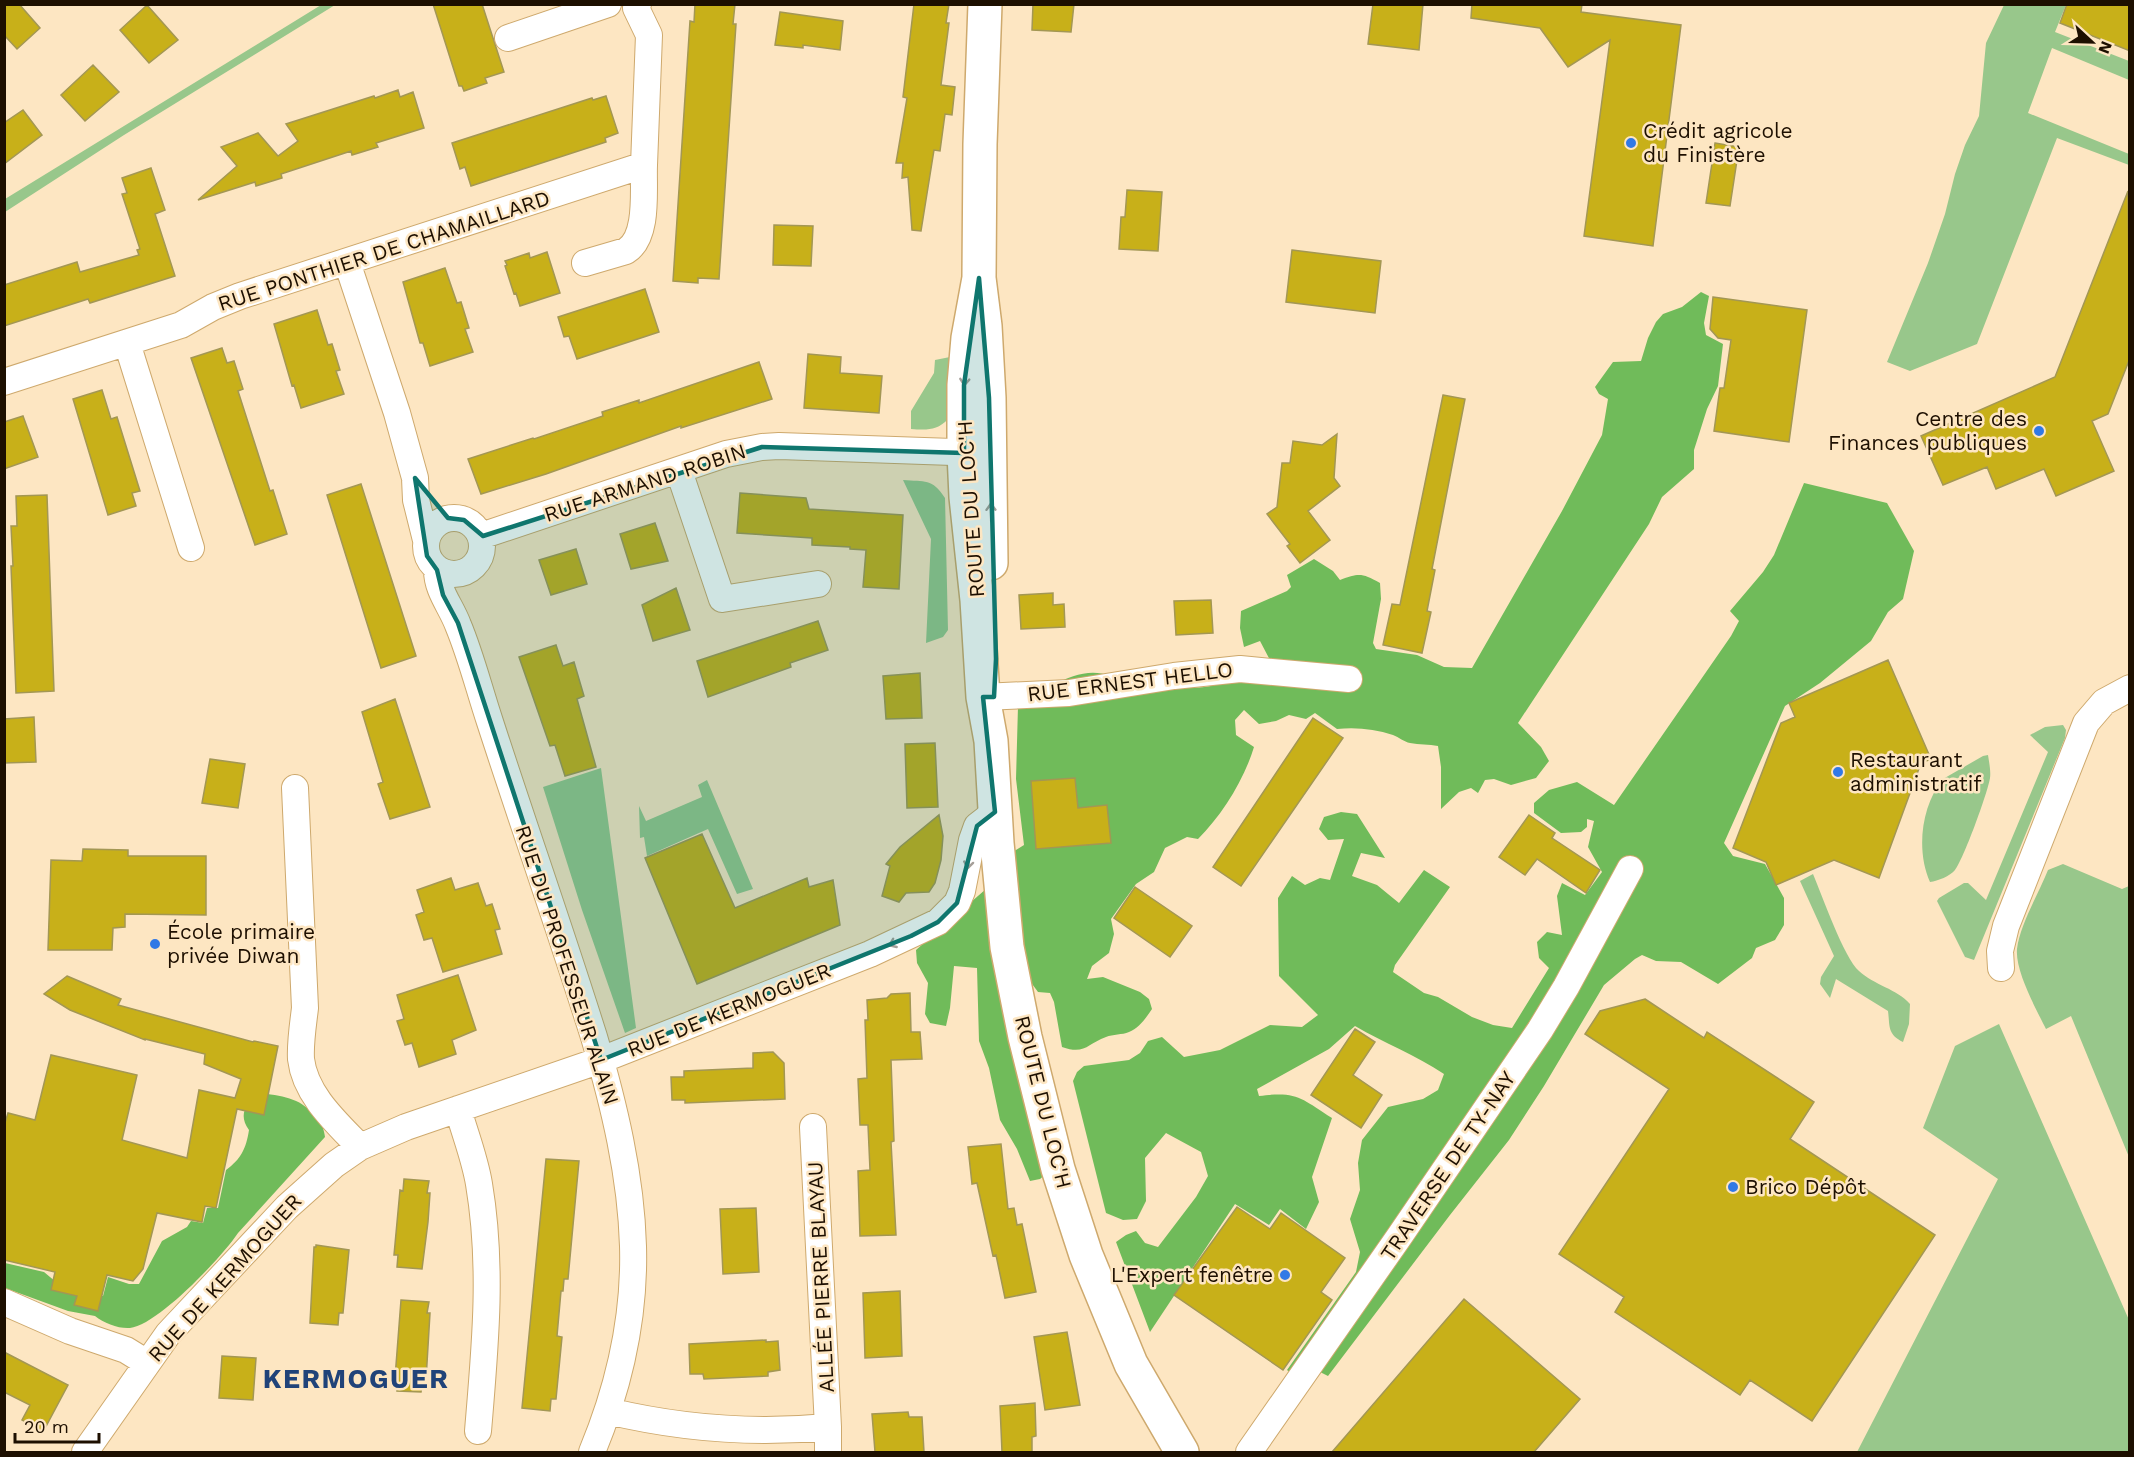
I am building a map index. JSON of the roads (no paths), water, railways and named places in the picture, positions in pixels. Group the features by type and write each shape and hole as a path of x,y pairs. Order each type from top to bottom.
{"main road":[{"name":"ROUTE DU LOC'H","path":"985,4 980,133 979,278 971,316 964,385 977,453 991,571 996,659 989,697 995,812 1007,947 1025,1037 1058,1169 1086,1255 1131,1364 1182,1448"}],"street":[{"path":"508,38 609,4"},
{"path":"585,264 632,247 642,225 649,35 632,6"},
{"name":"RUE PONTHIER DE CHAMAILLARD","path":"4,382 181,326 213,307 240,296 644,165"},
{"path":"347,262 397,413 415,478 416,501 426,540 427,556 437,570 451,575 466,572 478,561 481,554 481,536 471,524 464,520 448,518 434,526 426,540"},
{"path":"127,343 191,548"},
{"name":"RUE ARMAND ROBIN","path":"481,536 726,454 762,447 977,453"},
{"path":"679,471 722,599 818,584"},
{"path":"415,478 430,500 448,518"},
{"name":"RUE DU PROFESSEUR ALAIN","path":"437,570 437,580 458,623 571,963 601,1060 624,1161 632,1216 631,1303 619,1368 608,1411 592,1452"},
{"name":"RUE DU PROFESSEUR ALAIN","path":"458,623 460,591 466,572"},
{"name":"RUE ERNEST HELLO","path":"989,697 1069,693 1174,676 1240,669 1349,679"},
{"path":"2001,968 2000,951 2006,926 2086,723 2104,702 2130,688"},
{"path":"295,788 305,1008 301,1044 303,1071 314,1095 360,1147"},
{"name":"RUE DE KERMOGUER","path":"85,1452 168,1334 287,1207 334,1165 360,1147 405,1127 601,1060 870,954 938,922 957,903 962,891 977,826 995,812"},
{"name":"TRAVERSE DE TY-NAY","path":"1249,1452 1534,1039 1566,987 1630,868"},
{"path":"458,1109 479,1181 487,1249 487,1314 478,1431"},
{"name":"ALLÉE PIERRE BLAYAU","path":"813,1127 828,1452"},
{"path":"4,1302 70,1331 126,1350 147,1363"},
{"path":"608,1411 650,1421 763,1430 828,1427"}],"place":[{"name":"Crédit agricole du Finistère","path":"1631,143"},
{"name":"Centre des Finances publiques","path":"2039,431"},
{"name":"Restaurant administratif","path":"1838,772"},
{"name":"École primaire privée Diwan","path":"155,944"},
{"name":"Brico Dépôt","path":"1733,1187"},
{"name":"L'Expert fenêtre","path":"1285,1275"}],"district":[{"name":"KERMOGUER","path":"356,1379"}]}
